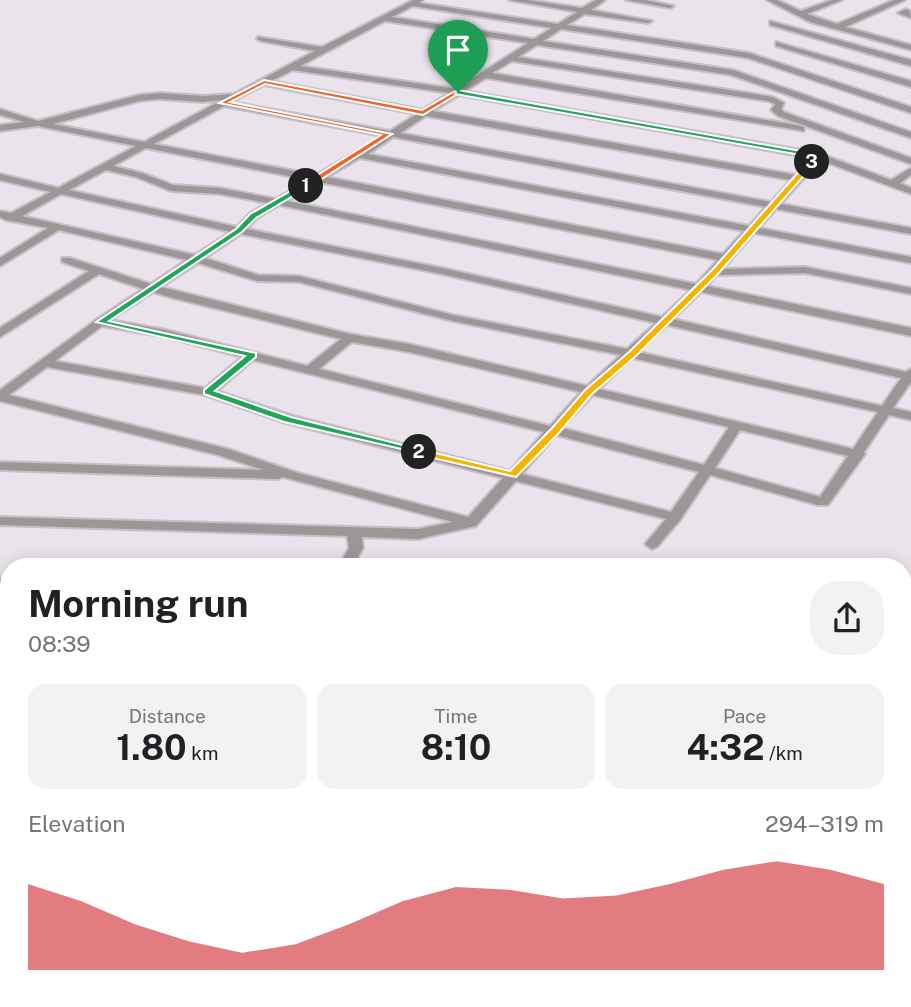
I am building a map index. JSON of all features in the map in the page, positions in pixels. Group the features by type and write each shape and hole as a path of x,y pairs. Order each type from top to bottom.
{"street":[{"path":"513,0 648,21"},
{"path":"0,396 100,322 239,231 253,216 359,155 601,0"},
{"path":"630,0 670,6"},
{"path":"771,0 797,14 911,48"},
{"path":"838,0 815,10 773,21 911,63"},
{"path":"838,27 901,0"},
{"path":"0,223 416,2 758,58 911,110"},
{"path":"383,18 733,73 755,83 806,97 911,135"},
{"path":"261,39 323,50"},
{"path":"779,44 911,84"},
{"path":"512,58 770,99 780,103 777,112 830,134 911,161"},
{"path":"292,67 458,92 818,156 911,191"},
{"path":"486,75 830,134"},
{"path":"264,82 423,113 798,178"},
{"path":"0,128 40,124 139,98 160,96 203,99 236,96"},
{"path":"223,103 911,231"},
{"path":"0,112 40,124 725,258"},
{"path":"359,155 911,260"},
{"path":"0,521 418,534 471,523 495,498 512,474 589,392 632,354 715,272 818,156"},
{"path":"104,167 139,175 171,188 220,191 347,215 911,332"},
{"path":"892,184 911,171"},
{"path":"0,177 156,214 311,243 910,374 823,502 709,469 252,355 166,334 100,322"},
{"path":"0,214 194,259 257,278 299,279 453,318 632,354 911,416"},
{"path":"0,263 58,226"},
{"path":"66,260 177,296 858,454"},
{"path":"0,333 98,270"},
{"path":"715,272 805,270 911,291"},
{"path":"310,370 350,338"},
{"path":"208,392 252,355"},
{"path":"46,363 208,392 288,419 675,517"},
{"path":"0,396 223,452 293,476 471,523"},
{"path":"652,544 675,517 737,425"},
{"path":"0,466 293,476"},
{"path":"350,558 356,548 354,532"}],"route":[{"path":"264,82 423,113 458,92 818,156 715,272 632,354 589,392 512,474 288,419 208,392 252,355 166,334 100,322 239,231 253,216 359,155 388,134 223,103 264,82"}]}
